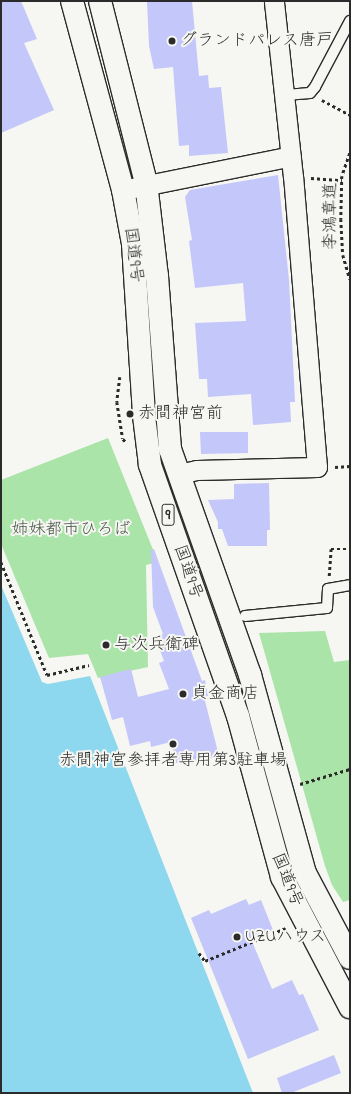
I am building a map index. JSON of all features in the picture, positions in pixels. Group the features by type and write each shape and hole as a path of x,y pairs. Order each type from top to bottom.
{"highway":[{"name":"国道9号","path":"72,1 123,190 133,244 144,416 150,465 238,716 282,877 350,1007"},
{"name":"国道9号","path":"100,1 146,183 157,276 170,449 250,675 304,873 350,958"}],"street":[{"path":"179,474 197,470 316,467 294,176 286,95 274,1"},
{"path":"123,190 146,183 291,156"}],"lane":[{"path":"286,95 310,93 350,21"},
{"path":"245,616 327,608 328,589 350,584"}],"path":[{"path":"310,93 350,115"},
{"name":"李鴻章道","path":"350,153 342,180 341,243 350,279"},
{"path":"294,176 342,180"},
{"path":"120,372 117,402 123,438 129,450"},
{"path":"328,589 331,549 350,549"},
{"path":"1,562 47,675 89,665"},
{"path":"296,785 350,769"},
{"path":"199,953 205,961 286,928"}],"green space":[{"name":"姉妹都市ひろば","path":"108,438 158,562 146,565 148,667 98,678 88,654 49,658 1,544 1,480"},
{"path":"325,631 334,662 350,660 350,900 343,902 332,885 325,866 259,633"}],"water":[{"path":"1,585 42,682 48,684 90,676 253,1093 1,1093"}],"building":[{"path":"1,1 21,1 37,39 24,43 54,110 1,133"},
{"path":"147,1 192,1 199,76 208,75 209,88 221,87 228,153 189,156 189,145 179,146 173,67 154,69 149,46"},
{"path":"278,175 289,280 295,402 290,402 291,422 253,425 251,394 208,397 207,379 199,379 195,323 246,321 243,283 195,288 189,241 192,240 185,197 190,190"},
{"path":"200,432 248,432 248,453 201,454"},
{"path":"269,483 270,530 267,530 267,546 228,546 222,529 218,529 218,522 208,500 234,499 234,484"},
{"path":"154,549 202,681 205,680 208,696 204,697 219,756 190,764 189,760 176,763 171,742 151,747 150,741 130,746 123,717 112,720 100,677 131,669 138,697 169,689 159,663 164,661 155,637 163,634 153,607 151,550"},
{"path":"246,899 249,905 261,900 273,930 251,939 272,989 292,980 299,995 303,994 319,1030 248,1059 191,918 209,910 211,914"},
{"path":"334,1055 341,1073 291,1093 282,1093 277,1078"}],"place":[{"name":"グランドパレス唐戸","path":"172,41"},
{"name":"赤間神宮前","path":"130,414"},
{"name":"与次兵衛碑","path":"106,645"},
{"name":"貞金商店","path":"183,694"},
{"name":"赤間神宮参拝者専用第3駐車場","path":"173,744"},
{"name":"UZUハウス","path":"237,937"}]}
